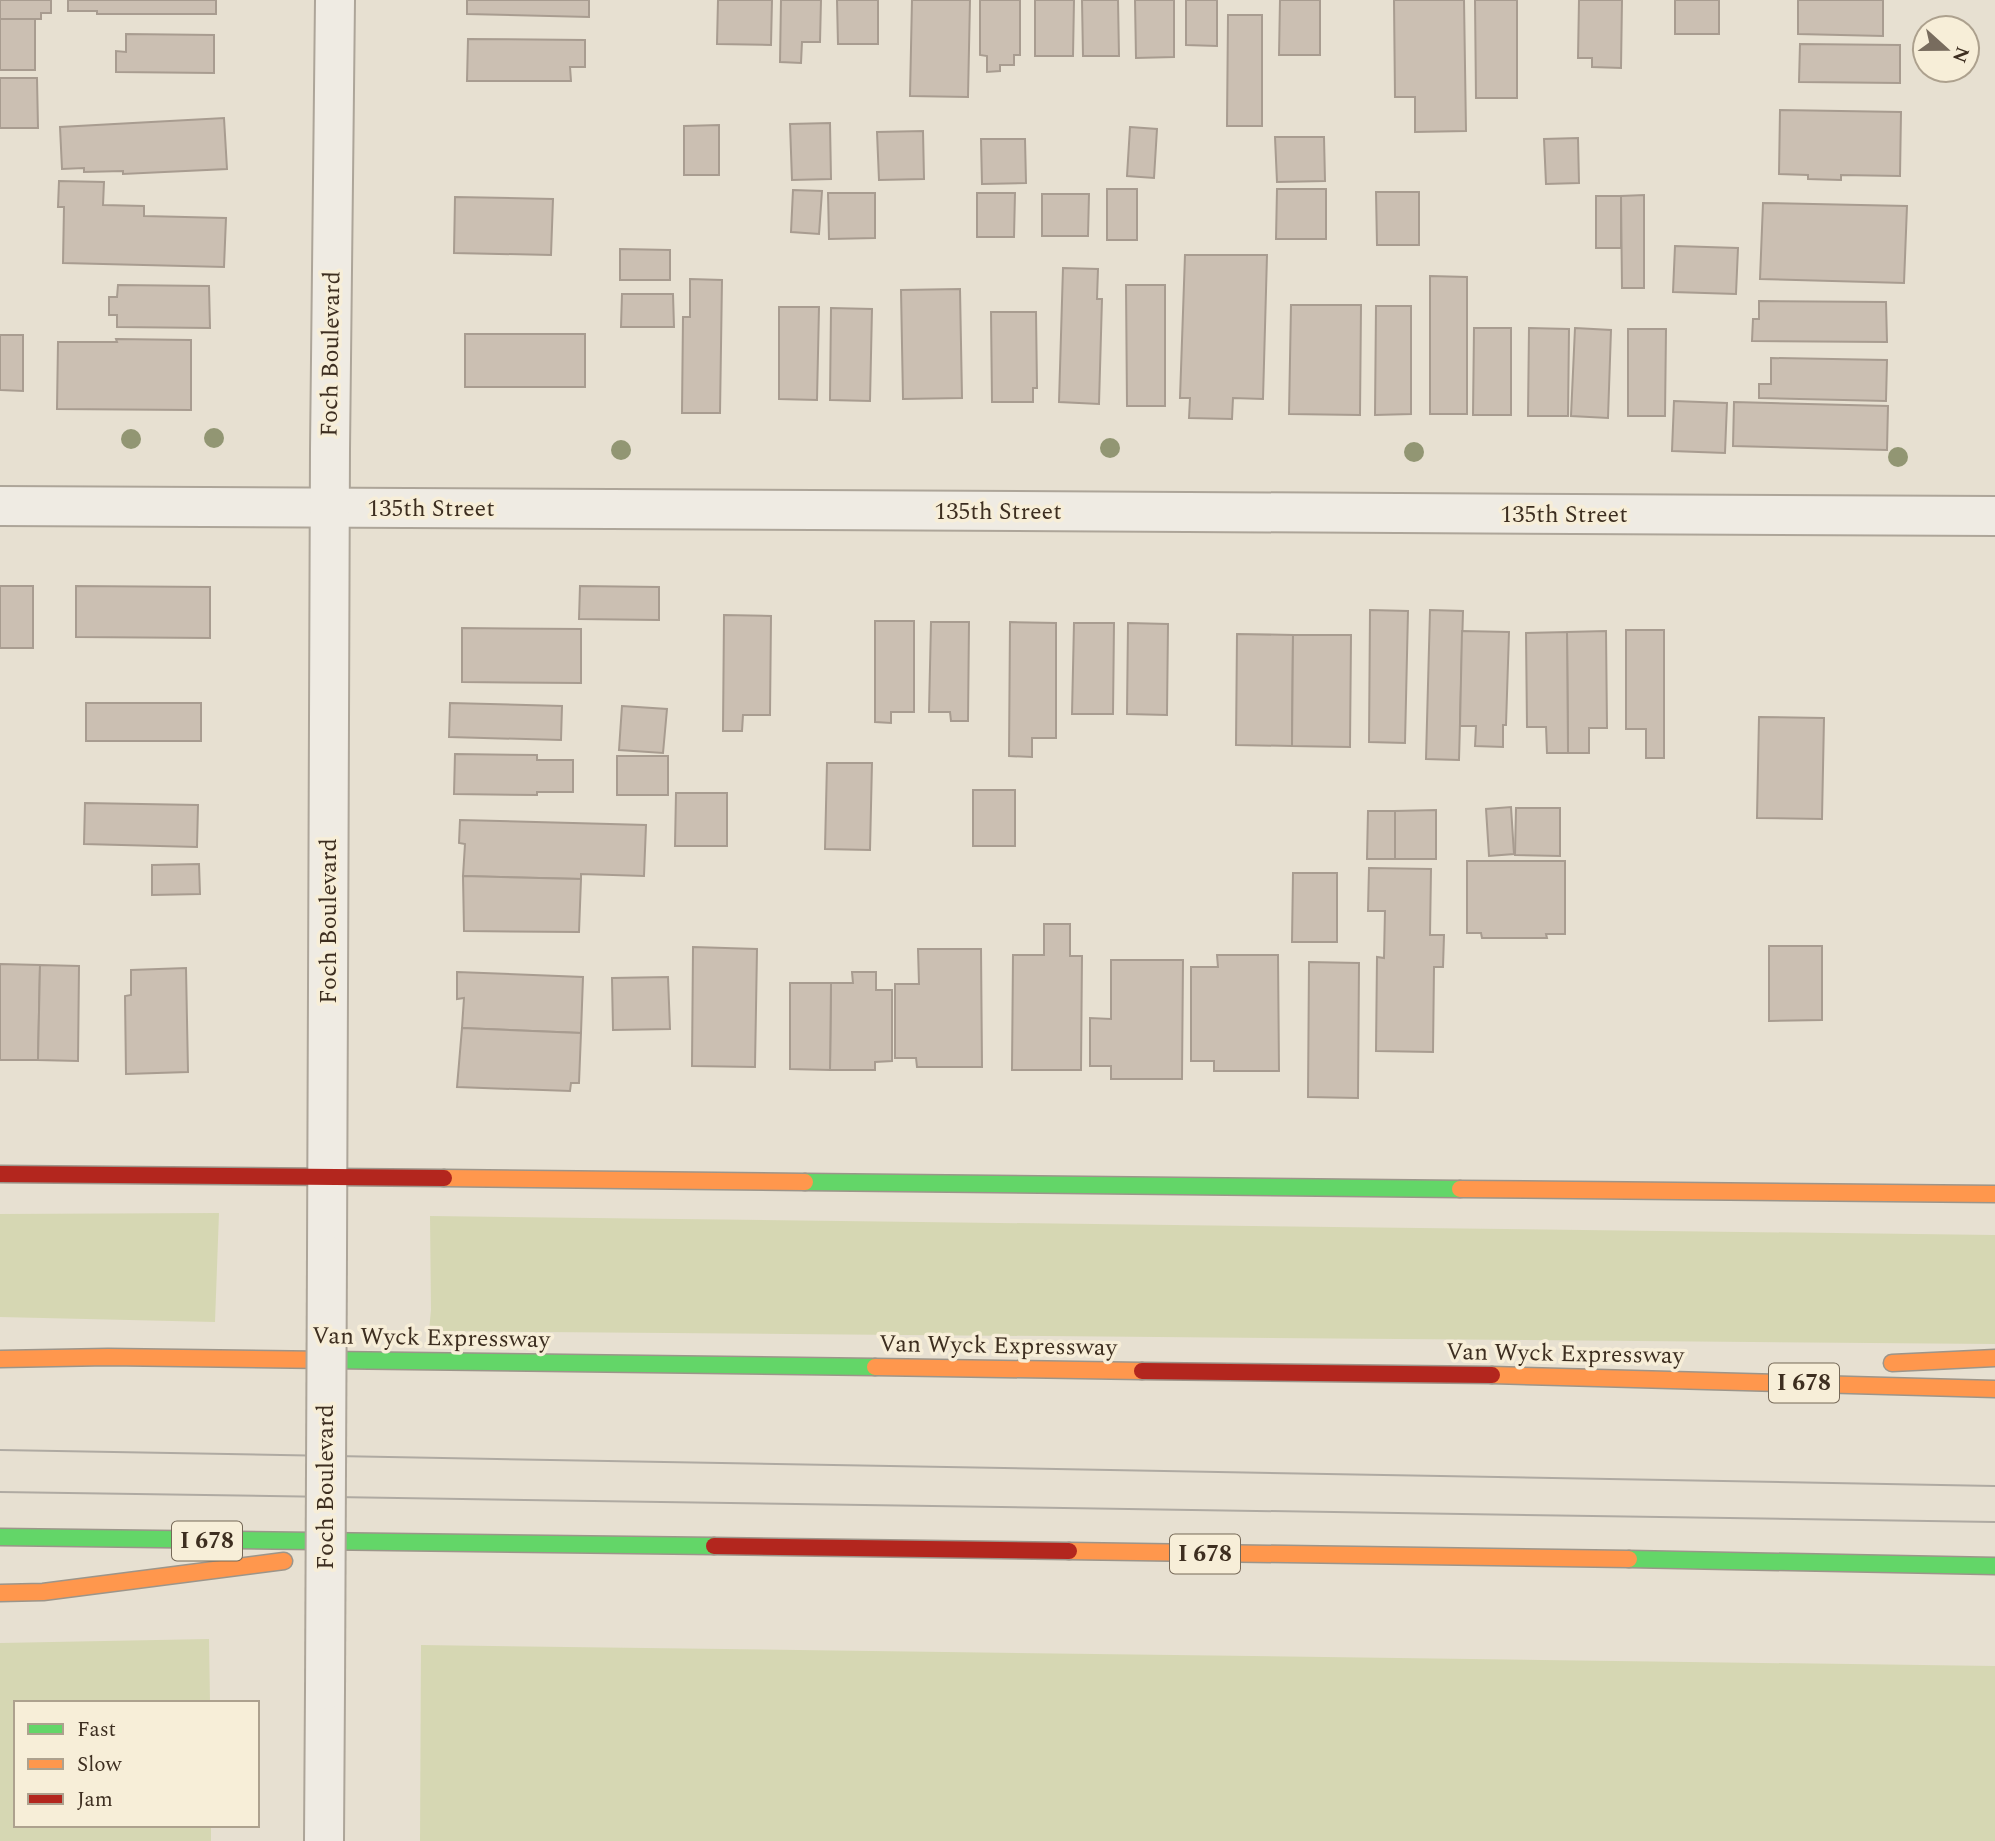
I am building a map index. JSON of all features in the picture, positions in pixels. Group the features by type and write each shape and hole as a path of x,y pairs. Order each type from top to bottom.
{"main road":[{"path":"0,1174 1995,1194"},
{"path":"0,1348 108,1357"},
{"name":"Van Wyck Expressway","path":"0,1359 108,1357 1612,1377 1995,1389"},
{"path":"1872,1364 1995,1357"},
{"path":"1612,1377 1804,1367"},
{"name":"I 678","path":"0,1537 1598,1558 1995,1566"},
{"path":"0,1593 43,1592 415,1544"}],"street":[{"name":"Foch Boulevard","path":"324,1841 335,0"},
{"name":"135th Street","path":"0,506 1995,516"}],"green space":[{"path":"219,1213 215,1322 0,1317 0,1214"},
{"path":"430,1216 1995,1235 1995,1344 429,1331"},
{"path":"209,1639 210,1701 14,1701 14,1827 211,1827 211,1841 0,1841 0,1643"},
{"path":"421,1645 1995,1666 1995,1841 420,1841"}],"building":[{"path":"0,0 51,0 51,13 41,13 41,19 0,19"},
{"path":"68,0 216,0 216,14 97,14 97,11 68,11"},
{"path":"467,0 589,0 589,17 467,14"},
{"path":"718,0 772,0 771,45 717,44"},
{"path":"781,0 821,0 820,42 802,42 801,63 780,62"},
{"path":"837,0 878,0 878,44 838,44"},
{"path":"912,0 970,0 968,97 910,96"},
{"path":"980,0 1020,0 1020,55 1014,55 1014,65 1000,65 1000,71 987,72 987,56 980,55"},
{"path":"1035,0 1074,0 1073,56 1035,56"},
{"path":"1082,0 1118,0 1119,56 1083,56"},
{"path":"1135,0 1174,0 1174,57 1136,58"},
{"path":"1186,0 1217,0 1217,46 1186,45"},
{"path":"1280,0 1320,0 1320,55 1279,55"},
{"path":"1394,0 1464,0 1466,131 1415,132 1415,97 1395,97"},
{"path":"1475,0 1517,0 1517,98 1476,98"},
{"path":"1579,0 1622,0 1621,68 1592,67 1592,58 1578,58"},
{"path":"1675,0 1719,0 1719,34 1675,34"},
{"path":"1798,0 1883,0 1883,36 1798,34"},
{"path":"1228,15 1262,15 1262,126 1227,126"},
{"path":"0,19 35,19 35,70 0,70"},
{"path":"126,34 214,35 214,73 116,72 116,51 126,52"},
{"path":"468,39 585,40 585,67 570,67 571,81 467,81"},
{"path":"1800,44 1900,45 1900,83 1799,82"},
{"path":"0,78 37,78 38,128 0,128"},
{"path":"1780,110 1901,112 1900,176 1841,175 1841,180 1808,179 1808,175 1779,174"},
{"path":"224,118 227,169 123,174 123,171 84,172 84,168 62,169 60,127"},
{"path":"830,123 831,179 792,180 790,124"},
{"path":"719,125 719,175 684,175 684,126"},
{"path":"1130,127 1157,129 1154,178 1127,176"},
{"path":"923,131 924,179 879,180 877,132"},
{"path":"1275,137 1324,137 1325,181 1277,182"},
{"path":"1578,138 1579,183 1546,184 1544,139"},
{"path":"981,139 1025,139 1026,183 982,184"},
{"path":"59,181 104,182 103,205 144,206 144,216 226,218 224,267 63,263 64,207 58,207"},
{"path":"1107,189 1137,189 1137,240 1107,240"},
{"path":"1277,189 1326,189 1326,239 1276,239"},
{"path":"793,190 822,191 819,234 791,232"},
{"path":"1376,192 1419,192 1419,245 1377,245"},
{"path":"828,193 875,193 875,238 829,239"},
{"path":"977,193 1015,193 1014,237 977,237"},
{"path":"1042,194 1089,194 1088,236 1042,236"},
{"path":"1644,195 1644,288 1622,288 1621,196"},
{"path":"1596,196 1621,196 1621,248 1596,248"},
{"path":"455,197 553,199 551,255 454,253"},
{"path":"1763,203 1907,206 1904,283 1760,279"},
{"path":"1675,246 1738,248 1736,294 1673,292"},
{"path":"620,249 670,250 670,280 620,280"},
{"path":"1185,255 1267,255 1263,399 1233,398 1232,419 1189,418 1190,398 1180,398"},
{"path":"1063,268 1098,269 1097,299 1102,299 1099,404 1059,402"},
{"path":"1430,276 1467,277 1467,414 1430,414"},
{"path":"690,279 722,280 720,413 682,413 683,317 690,317"},
{"path":"118,285 209,286 210,328 117,327 117,315 109,315 109,297 117,297"},
{"path":"1126,285 1165,285 1165,406 1127,406"},
{"path":"960,289 962,398 903,399 901,290"},
{"path":"622,294 673,294 674,327 621,327"},
{"path":"1759,301 1886,302 1887,342 1752,341 1753,319 1759,319"},
{"path":"1291,305 1361,305 1360,415 1289,414"},
{"path":"1376,306 1411,306 1411,414 1375,415"},
{"path":"779,307 819,307 817,400 779,399"},
{"path":"831,308 872,309 870,401 830,400"},
{"path":"991,312 1036,312 1037,388 1033,388 1033,402 992,402"},
{"path":"1474,328 1511,328 1511,415 1473,415"},
{"path":"1529,328 1569,329 1568,416 1528,416"},
{"path":"1575,328 1611,330 1608,418 1571,416"},
{"path":"1628,329 1666,329 1665,416 1628,416"},
{"path":"465,334 585,334 585,387 465,387"},
{"path":"0,335 23,335 23,391 0,390"},
{"path":"116,339 191,340 191,410 57,409 58,342 117,342"},
{"path":"1771,358 1887,360 1886,401 1759,398 1759,384 1771,384"},
{"path":"1674,401 1727,403 1725,453 1672,451"},
{"path":"1734,402 1888,406 1887,450 1733,446"},
{"path":"0,586 33,586 33,648 0,648"},
{"path":"76,586 210,587 210,638 76,637"},
{"path":"580,586 659,587 659,620 579,619"},
{"path":"1370,610 1408,611 1405,743 1369,742"},
{"path":"1430,610 1463,611 1459,760 1426,759"},
{"path":"724,615 771,616 770,715 743,715 742,731 723,731"},
{"path":"875,621 914,621 914,712 891,712 891,723 875,722"},
{"path":"931,622 969,622 968,721 951,721 950,712 929,712"},
{"path":"1010,622 1056,623 1056,738 1032,738 1032,757 1009,756"},
{"path":"1074,623 1114,623 1113,714 1072,714"},
{"path":"1128,623 1168,624 1167,715 1127,714"},
{"path":"462,628 581,629 581,683 462,682"},
{"path":"1626,630 1664,630 1664,758 1646,758 1646,729 1626,729"},
{"path":"1462,631 1509,632 1503,747 1475,746 1476,726 1460,726"},
{"path":"1606,631 1607,728 1589,728 1589,753 1568,753 1567,632"},
{"path":"1567,632 1568,753 1547,753 1546,727 1527,727 1526,633"},
{"path":"1237,634 1293,635 1292,746 1236,745"},
{"path":"1293,635 1351,635 1350,747 1292,746"},
{"path":"86,703 201,703 201,741 86,741"},
{"path":"450,703 562,706 561,740 449,737"},
{"path":"622,706 667,709 663,753 619,750"},
{"path":"1759,717 1824,718 1822,819 1757,818"},
{"path":"455,754 537,755 537,760 573,760 573,792 537,792 537,795 454,794"},
{"path":"617,756 668,756 668,795 617,795"},
{"path":"827,763 872,763 870,850 825,849"},
{"path":"973,790 1015,790 1015,846 973,846"},
{"path":"676,793 727,793 727,846 675,846"},
{"path":"85,803 198,805 197,847 84,844"},
{"path":"1511,807 1514,854 1489,856 1486,809"},
{"path":"1516,808 1560,808 1560,856 1515,855"},
{"path":"1436,810 1436,859 1395,859 1395,811"},
{"path":"1368,811 1395,811 1395,859 1367,859"},
{"path":"460,820 646,825 644,876 581,874 581,879 463,876 465,844 459,843"},
{"path":"1467,861 1565,861 1565,934 1546,934 1547,938 1482,938 1481,933 1467,933"},
{"path":"199,864 200,894 152,895 152,865"},
{"path":"1369,868 1431,869 1430,935 1444,935 1443,967 1434,967 1433,1052 1376,1051 1377,957 1384,958 1385,911 1368,911"},
{"path":"1293,873 1337,873 1337,942 1292,942"},
{"path":"463,876 581,879 579,932 464,931"},
{"path":"1044,924 1070,924 1070,956 1082,956 1081,1070 1012,1070 1013,955 1044,955"},
{"path":"1769,946 1822,946 1822,1020 1769,1021"},
{"path":"693,947 757,949 755,1067 692,1066"},
{"path":"918,949 981,949 982,1067 917,1067 916,1058 895,1058 895,984 919,984"},
{"path":"1217,955 1278,955 1279,1071 1214,1071 1214,1061 1191,1061 1191,967 1218,967"},
{"path":"1111,960 1183,960 1182,1079 1111,1079 1111,1066 1090,1066 1090,1018 1111,1019"},
{"path":"1309,962 1359,963 1358,1098 1308,1097"},
{"path":"0,964 40,965 38,1060 0,1060"},
{"path":"40,965 79,966 78,1061 38,1060"},
{"path":"186,968 188,1072 126,1074 125,996 131,995 131,970"},
{"path":"457,972 583,977 581,1033 462,1028 464,998 457,999"},
{"path":"852,972 876,972 876,990 892,990 892,1061 875,1062 875,1070 830,1070 831,983 853,983"},
{"path":"668,977 670,1029 613,1030 612,978"},
{"path":"790,983 831,983 830,1070 790,1069"},
{"path":"462,1028 581,1033 579,1083 571,1083 570,1091 457,1087"}],"tram line":[{"path":"0,1450 1995,1486"},
{"path":"0,1492 1995,1522"}],"traffic: fast":[{"path":"805,1182 1460,1189"},
{"path":"329,1360 875,1367"},
{"path":"0,1537 714,1546"},
{"path":"1629,1559 1995,1566"}],"traffic: slow":[{"path":"444,1178 805,1182"},
{"path":"1460,1189 1995,1194"},
{"path":"0,1359 108,1357 329,1360"},
{"path":"1892,1363 1995,1358"},
{"path":"875,1367 1142,1371"},
{"path":"1492,1375 1995,1389"},
{"path":"1069,1551 1629,1559"},
{"path":"0,1593 43,1592 284,1561"}],"traffic: jam":[{"path":"0,1174 444,1178"},
{"path":"1142,1371 1492,1375"},
{"path":"714,1546 1069,1551"}]}
